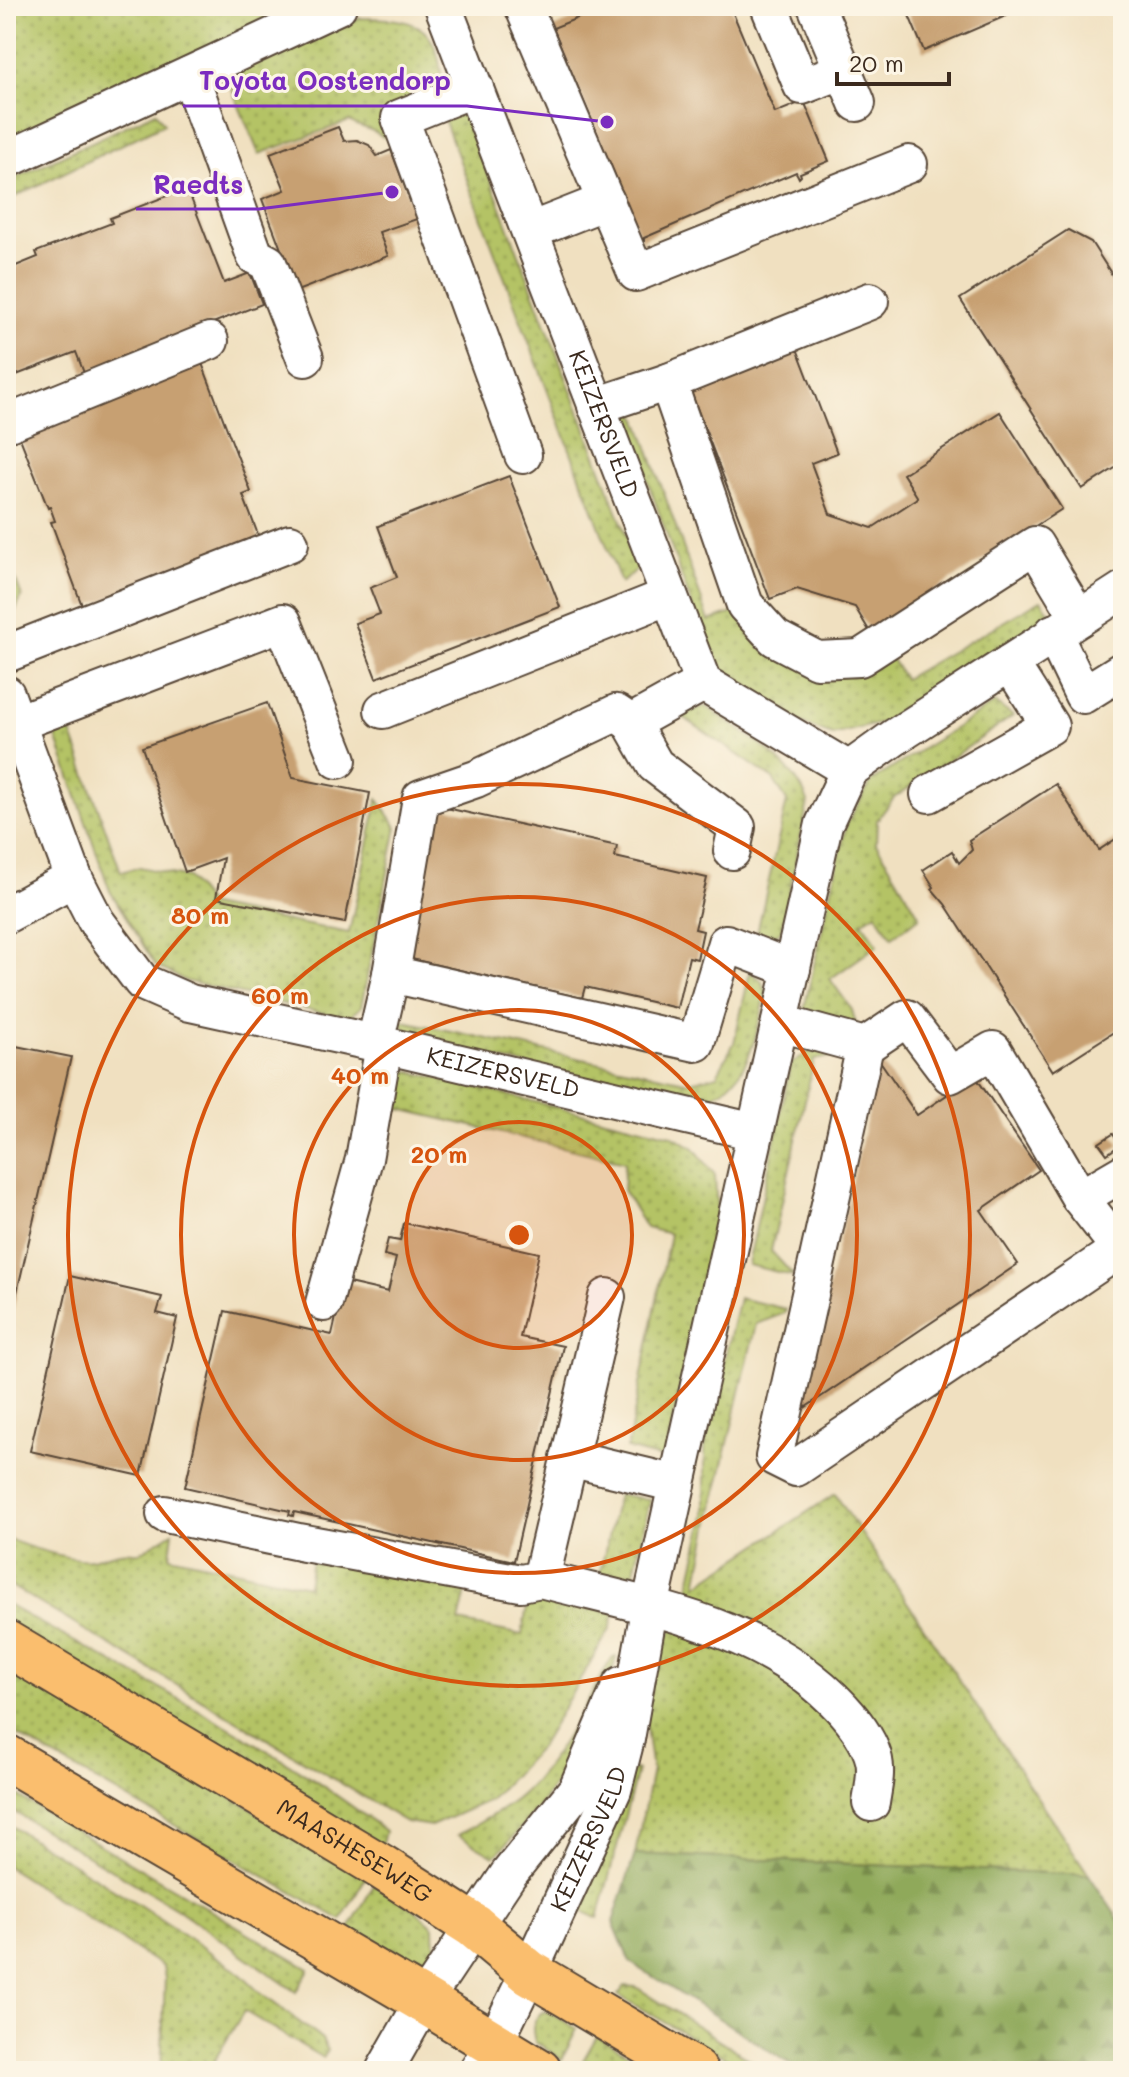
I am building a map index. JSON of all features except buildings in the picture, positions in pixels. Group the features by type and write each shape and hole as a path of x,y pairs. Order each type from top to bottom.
{"main road":[{"name":"MAASHESEWEG","path":"6,1643 380,1866 474,1926 529,1972 695,2071"},
{"path":"6,1757 424,2001 486,2058 539,2071"}],"street":[{"path":"6,160 338,6"},
{"name":"KEIZERSVELD","path":"443,6 703,683"},
{"path":"523,6 636,273 909,164"},
{"path":"769,6 802,86 850,86 816,6"},
{"path":"190,75 255,256 268,263 305,358"},
{"path":"475,88 400,118 523,455"},
{"path":"530,231 606,201"},
{"path":"596,406 668,382 870,301"},
{"path":"6,424 210,341"},
{"path":"668,382 745,605 775,638 817,660 860,658 1035,545 1066,625 1083,695 1123,670"},
{"path":"6,654 290,543"},
{"name":"KEIZERSVELD","path":"486,2058 613,1790 677,1484 824,824 849,770 1123,590"},
{"path":"383,710 669,596"},
{"path":"14,731 283,622 338,760"},
{"path":"929,794 1050,726 1010,663"},
{"path":"631,723 703,683 849,770"},
{"path":"324,1303 364,1159 379,1044 421,798 476,779 616,713 631,723 655,765 737,827 732,851"},
{"name":"KEIZERSVELD","path":"14,731 74,878 96,921 142,982 190,1003 755,1132"},
{"path":"6,915 74,878"},
{"path":"391,974 696,1043 726,943 792,969"},
{"path":"907,1018 950,1075 993,1050 1080,1198 1122,1248 796,1468 774,1457 865,1046 907,1018"},
{"path":"780,1023 865,1046"},
{"path":"1080,1198 1123,1173"},
{"path":"541,1579 607,1297"},
{"path":"569,1458 677,1484"},
{"path":"165,1514 521,1583 541,1579 649,1615 689,1617 782,1657 828,1693 853,1719 874,1758 871,1803"},
{"name":"KEIZERSVELD","path":"384,2071 424,2001 508,1875 577,1789 649,1615"}],"green space":[{"path":"6,6 321,6 6,149"},
{"path":"360,18 395,20 420,28 435,47 442,82 404,130 383,137 349,121 259,154 226,75"},
{"path":"156,112 164,124 6,201 6,182"},
{"path":"442,114 466,116 639,568 621,583"},
{"path":"633,405 709,621 736,612 764,650 890,656 904,679 1041,600 1053,617 889,721 832,735 785,717 741,692 711,652 625,417"},
{"path":"6,554 22,597 6,630"},
{"path":"995,703 1013,716 894,798 877,820 876,843 920,917 892,937 876,913 862,922 878,945 830,979 852,1010 856,1024 804,1009 847,823 872,781"},
{"path":"706,706 779,760 801,787 808,802 781,931 772,938 756,937 787,801 773,779 680,715"},
{"path":"67,721 121,872 140,867 188,878 210,906 349,933 378,799 397,827 361,1007 347,1019 186,981 156,966 110,891 54,731"},
{"path":"750,972 760,979 767,991 745,1063 736,1078 723,1089 707,1097 686,1101 410,1039 399,1020 690,1082 717,1075 734,1043"},
{"path":"817,1046 845,1054 814,1060 771,1251 794,1276 748,1265 791,1064"},
{"path":"396,1068 671,1135 694,1148 715,1175 717,1213 665,1459 627,1449 670,1234 646,1228 623,1190 625,1162 387,1106"},
{"path":"739,1298 786,1309 785,1313 756,1324 697,1585 835,1494 1089,1875 635,1854 652,1770 644,1713 652,1673 687,1597 705,1516 705,1442"},
{"path":"618,1494 650,1500 629,1594 597,1586"},
{"path":"173,1532 170,1556 308,1586 312,1559 467,1586 459,1622 522,1635 528,1600 615,1611 610,1629 540,1747 490,1800 431,1826 406,1822 6,1583 6,1537 48,1552 91,1559 120,1552 139,1553"},
{"path":"6,1604 296,1768 385,1831 381,1848 31,1638 6,1619"},
{"path":"616,1657 598,1710 584,1737 550,1791 513,1837 494,1856 458,1835 507,1806 533,1783 565,1738 612,1658"},
{"path":"6,1664 366,1877 341,1920 6,1729"},
{"path":"631,1769 637,1771 598,1918 579,1910"},
{"path":"6,1789 309,1969 296,1992 176,1908 6,1807"},
{"path":"6,1823 138,1904 236,1970 259,1992 322,2039 328,2051 323,2058 244,2011 208,2071 161,2071 163,1967 6,1866"},
{"path":"635,1854 1089,1875 1123,1926 1123,2071 802,2071 630,1962 613,1922"},
{"path":"374,1885 414,1909 434,1927 435,1951 425,1958 406,1963 347,1932"},
{"path":"625,1986 636,1987 768,2071 749,2071 618,1995"},
{"path":"542,2012 549,2012 577,2029 562,2059 535,2042 533,2026"},
{"path":"597,2036 657,2071 578,2069"}],"place":[{"name":"Toyota Oostendorp","path":"607,122"},
{"name":"Raedts","path":"392,192"}]}
